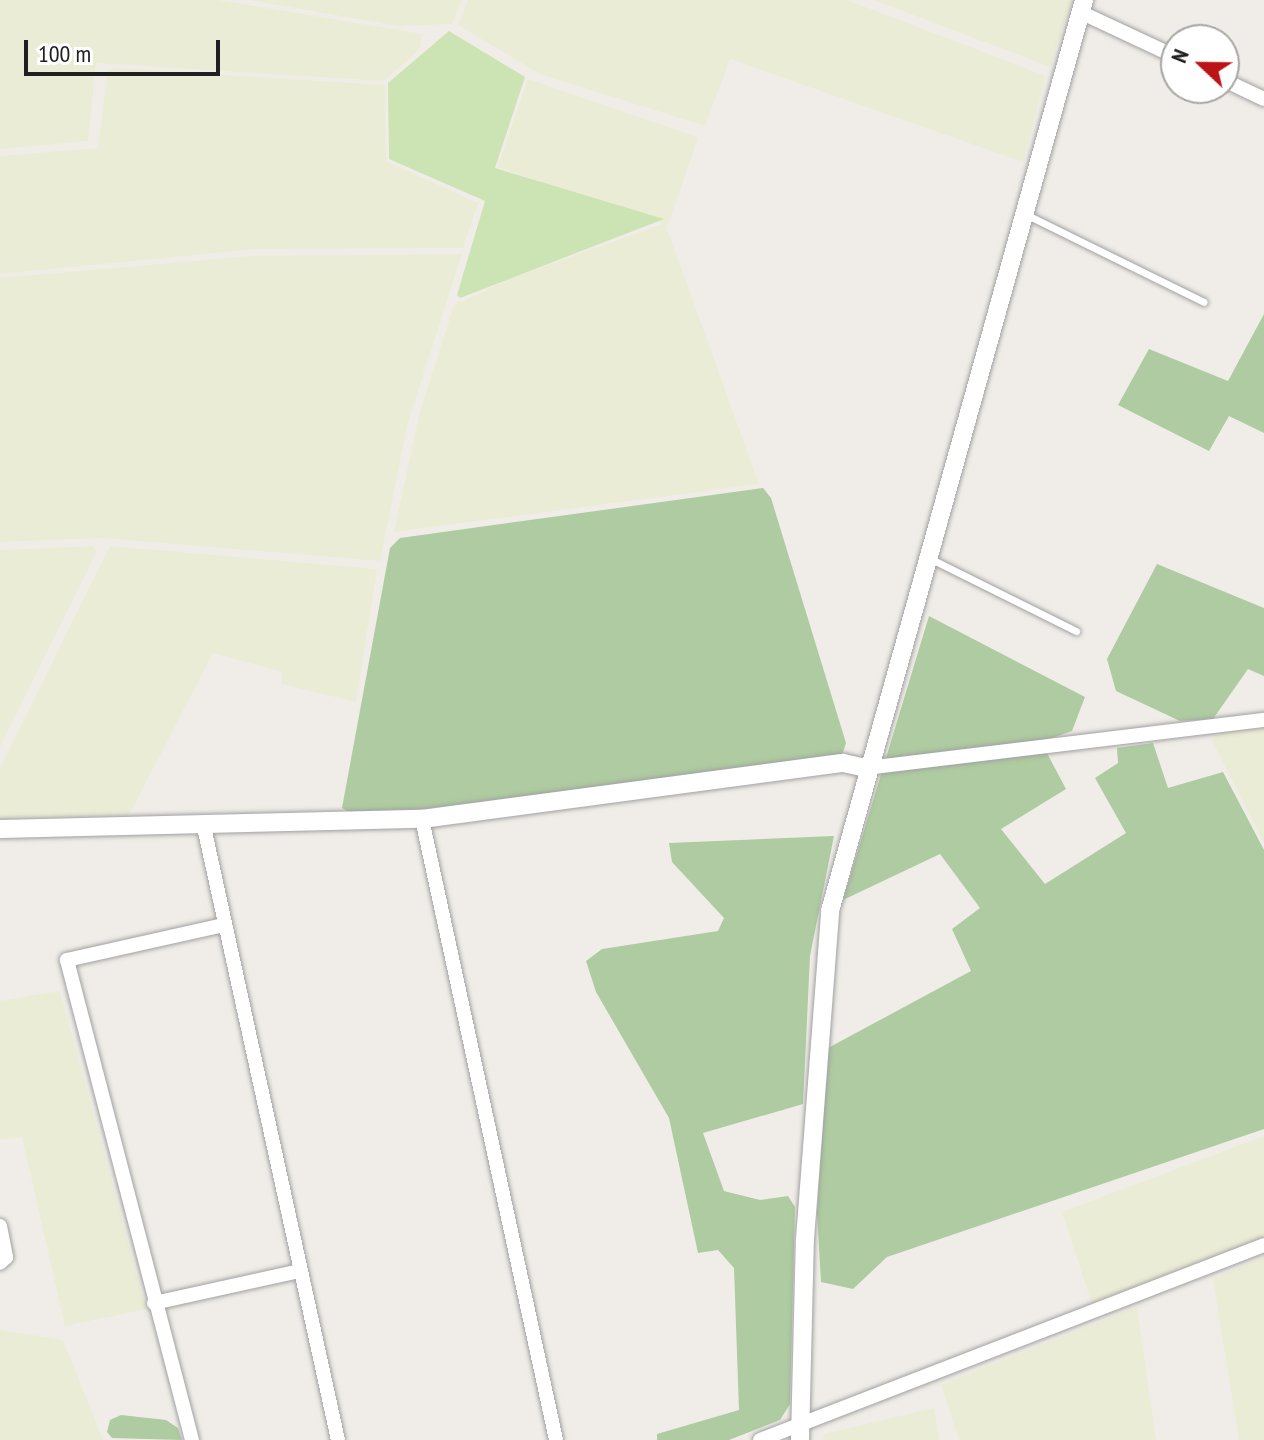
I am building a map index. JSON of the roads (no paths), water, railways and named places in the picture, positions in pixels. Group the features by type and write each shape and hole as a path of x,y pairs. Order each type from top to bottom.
{"street":[{"path":"799,1432 823,945 866,768 1082,6 1160,48"},
{"path":"1240,88 1264,99"},
{"path":"0,829 204,827 422,819 843,763 866,768 1264,720"},
{"path":"422,819 556,1440"},
{"path":"204,827 338,1440"},
{"path":"192,1440 67,960 224,925"},
{"path":"0,1226 6,1257 0,1263"},
{"path":"760,1440 799,1432 1264,1245"},
{"path":"154,1303 300,1271"}],"lane":[{"path":"1023,213 1204,302"},
{"path":"926,557 1076,631"}]}
